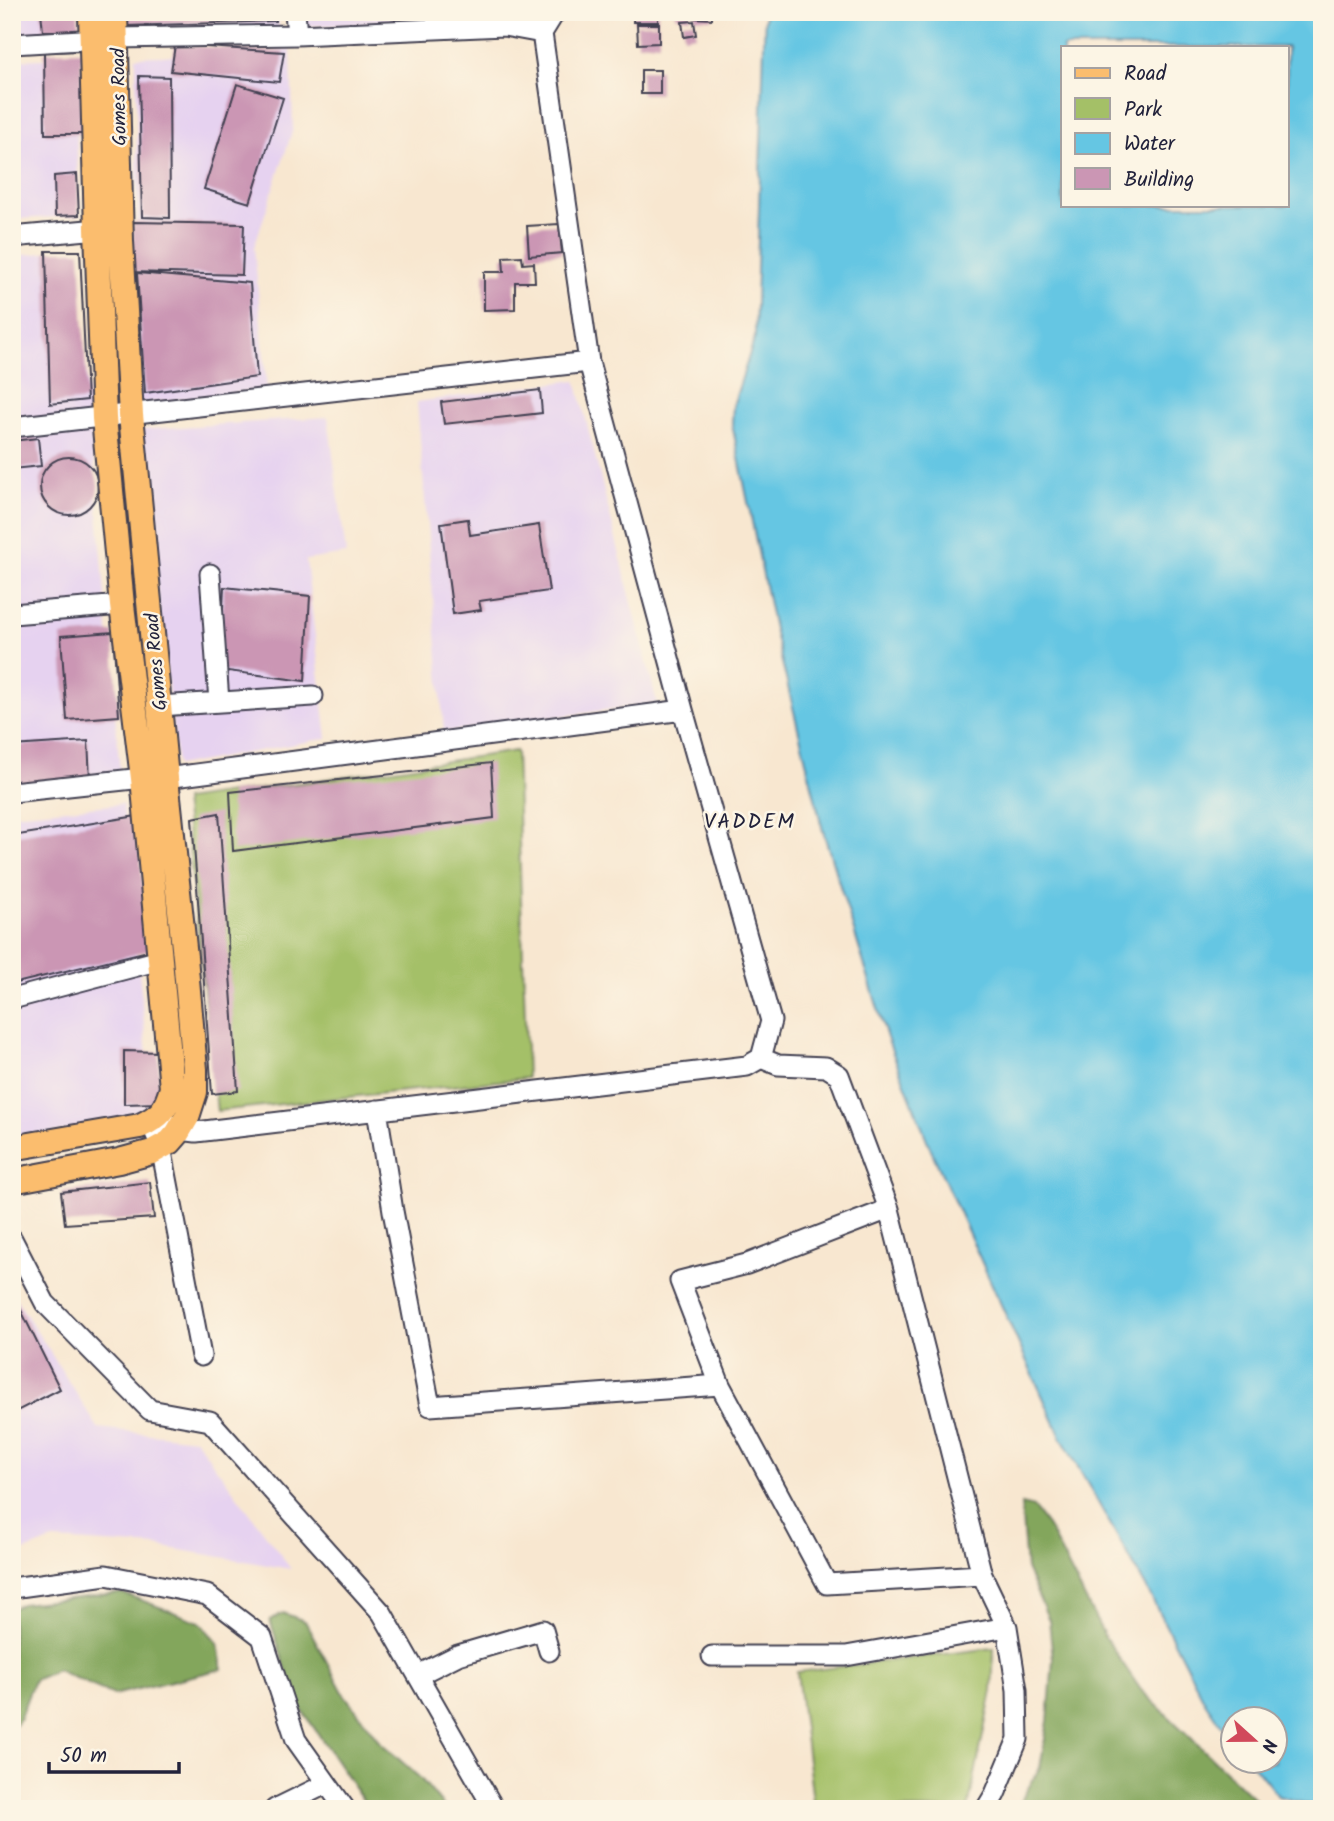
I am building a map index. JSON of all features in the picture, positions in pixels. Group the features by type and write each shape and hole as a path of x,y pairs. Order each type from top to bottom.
{"main road":[{"name":"Gomes Road","path":"12,1181 120,1161 152,1152 170,1142 180,1130 193,1100 195,1069 185,957 122,605 103,418 109,228 104,39 92,12"},
{"name":"Gomes Road","path":"104,39 115,12"},
{"name":"Gomes Road","path":"109,228 131,415 159,706 154,778 160,960 173,1088 165,1109 153,1120"},
{"path":"12,1149 140,1126 153,1120"}],"street":[{"path":"295,12 297,36"},
{"path":"153,1120 180,1130 196,1132 747,1066 761,1058 771,1021 589,362 542,33 555,12"},
{"path":"12,44 104,39 297,36 503,19 542,33"},
{"path":"12,237 109,228"},
{"path":"12,427 589,362"},
{"path":"210,574 219,702"},
{"path":"12,614 122,605"},
{"path":"159,706 313,696"},
{"path":"12,792 154,778 683,710"},
{"path":"12,999 160,960"},
{"path":"761,1058 778,1065 826,1067 839,1075 889,1209 982,1575 1007,1627 1017,1690 1018,1739 986,1809"},
{"path":"377,1110 430,1406 720,1385"},
{"path":"153,1120 161,1147 201,1356"},
{"path":"889,1209 747,1264 680,1281 720,1385 827,1584 982,1575"},
{"path":"12,1239 45,1303 150,1410 210,1421 382,1612 494,1809"},
{"path":"12,1588 106,1576 207,1595 262,1637 296,1740 345,1809"},
{"path":"712,1656 846,1656 1007,1627"},
{"path":"418,1675 458,1655 543,1630 549,1651"},
{"path":"275,1809 326,1784"}],"shaded area":[{"path":"12,12 78,12 78,32 12,36"},
{"path":"127,12 278,12 279,29 128,32"},
{"path":"302,12 475,12 476,22 302,26"},
{"path":"291,50 293,129 254,247 267,389 139,404 136,57"},
{"path":"74,58 79,216 12,219 12,60"},
{"path":"76,250 120,772 12,782 12,256"},
{"path":"576,380 657,703 444,732 417,402"},
{"path":"328,417 346,554 306,560 327,738 177,766 139,430"},
{"path":"123,804 153,1118 12,1138 12,814"},
{"path":"12,1292 98,1428 195,1439 291,1569 157,1546 53,1540 12,1556"}],"green space":[{"path":"516,751 527,1078 217,1111 184,800"},
{"path":"1021,1504 1033,1507 1048,1527 1105,1637 1141,1690 1218,1764 1218,1776 1231,1776 1262,1806 1270,1809 1016,1809 1040,1768 1048,1721 1053,1659 1049,1620 1026,1569"},
{"path":"122,1593 200,1622 218,1643 222,1669 113,1695 57,1670 34,1680 19,1720 12,1727 12,1609 21,1604"},
{"path":"283,1613 305,1621 344,1694 380,1742 421,1779 446,1809 369,1809 302,1710 270,1620"},
{"path":"994,1648 992,1691 968,1809 814,1809 797,1672"}],"water":[{"path":"765,12 1322,12 1322,1808 1278,1796 1262,1776 1288,1776 1288,1706 1218,1706 1218,1721 1205,1702 1146,1587 1061,1437 931,1150 887,1038 823,831 774,629 732,424 733,406 755,337"}],"building":[{"path":"41,12 78,12 79,31 43,31"},
{"path":"126,12 276,12 276,21 127,26"},
{"path":"634,12 658,12 658,22 633,22"},
{"path":"675,12 690,12 690,18 675,16"},
{"path":"695,12 712,12 712,19 694,18"},
{"path":"694,21 696,35 684,37 682,22"},
{"path":"637,24 659,24 659,43 638,44"},
{"path":"175,45 284,52 279,82 171,71"},
{"path":"81,51 82,134 45,134 44,52"},
{"path":"641,70 660,70 660,94 641,94"},
{"path":"139,76 169,77 170,218 142,217"},
{"path":"237,84 283,98 250,203 204,189"},
{"path":"77,174 79,215 55,216 54,176"},
{"path":"133,222 244,224 242,275 132,272"},
{"path":"559,224 562,253 529,256 527,226"},
{"path":"46,251 80,251 87,400 50,404"},
{"path":"522,256 523,264 534,263 535,282 515,282 515,309 484,310 484,272 504,272 503,257"},
{"path":"137,273 250,283 257,377 145,393"},
{"path":"540,390 542,413 444,424 441,402"},
{"path":"38,438 41,466 12,469 12,441"},
{"path":"69,457 85,462 93,470 98,486 93,502 85,510 69,515 53,510 45,502 40,486 45,470 53,462"},
{"path":"468,519 470,535 539,525 549,591 479,601 481,610 453,614 441,523"},
{"path":"224,587 310,596 305,681 220,670"},
{"path":"113,632 119,716 67,720 61,636"},
{"path":"88,741 90,779 12,785 12,746"},
{"path":"491,763 494,818 233,851 230,792"},
{"path":"219,813 238,1091 212,1094 192,818"},
{"path":"137,816 148,951 12,984 12,836"},
{"path":"124,1051 159,1052 159,1103 124,1104"},
{"path":"150,1182 154,1218 65,1224 61,1192"},
{"path":"12,1292 60,1389 17,1411 12,1400"}],"district":[{"name":"VADDEM","path":"750,821"}]}
